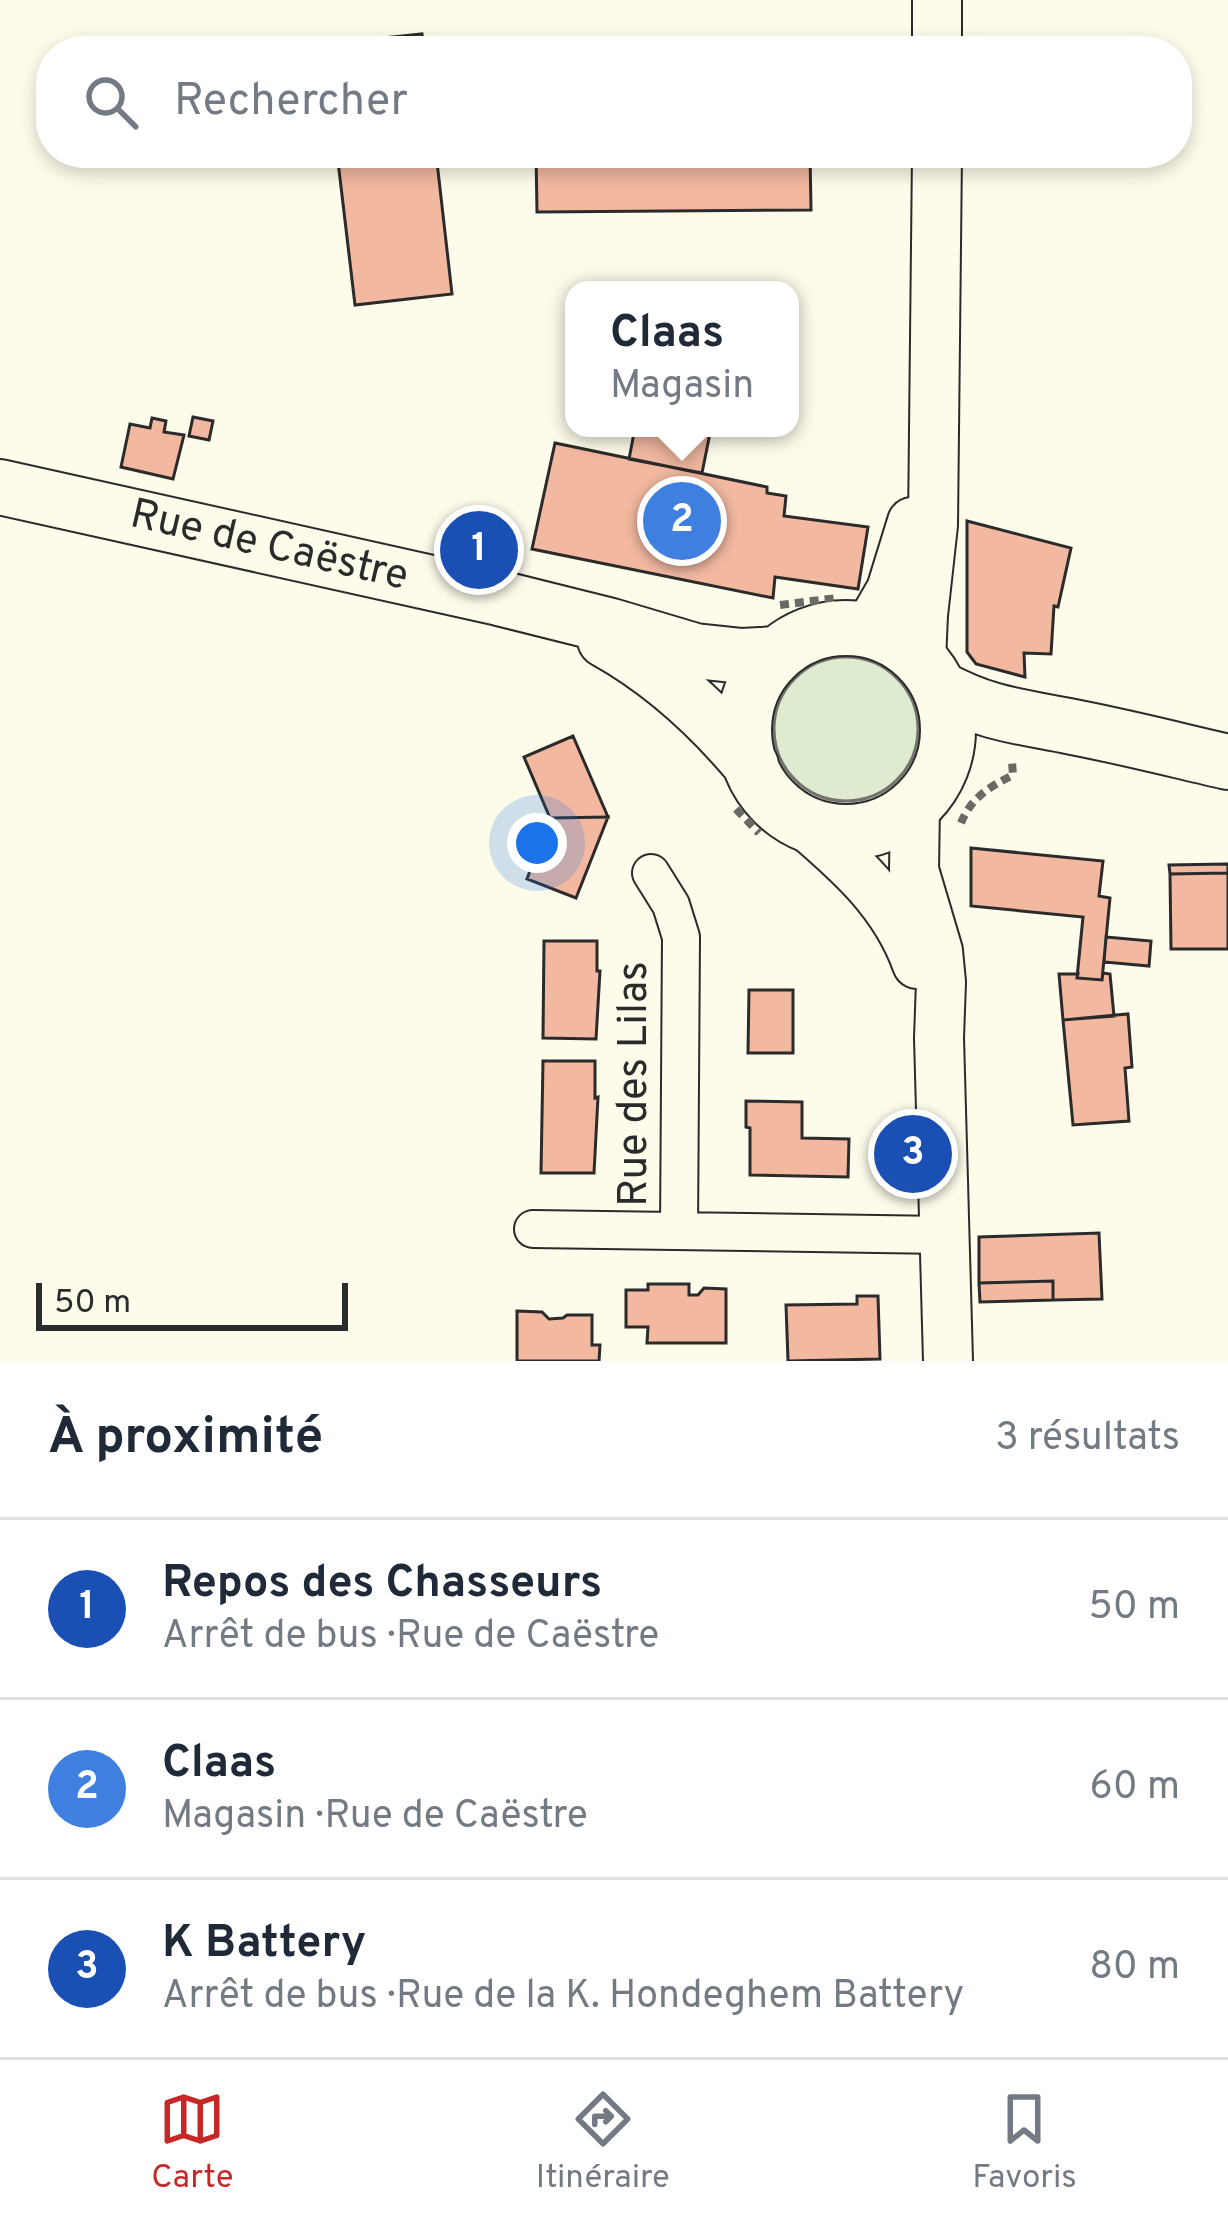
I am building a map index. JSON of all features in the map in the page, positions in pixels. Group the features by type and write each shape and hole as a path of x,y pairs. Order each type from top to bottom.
{"main road":[{"name":"Rue de Caëstre","path":"0,487 442,585 694,651 742,656 778,630"},
{"name":"Rue de Caëstre","path":"537,609 636,659 695,705 740,781 766,791 776,802 788,833"},
{"path":"740,781 747,705 778,630 791,644 820,631 851,628 858,613 930,674 984,710 1228,762"},
{"path":"925,792 942,766 948,734 944,702 930,674"},
{"path":"788,833 861,831 890,822 982,754 1012,744 1059,735 1111,735"}],"street":[{"path":"937,0 937,36"},
{"path":"930,674 924,602 933,525 937,168"},
{"path":"858,613 886,602 932,448"},
{"path":"925,792 914,870 940,964 948,1361"},
{"path":"788,833 856,871 886,904 915,958 939,1038"},
{"name":"Rue des Lilas","path":"651,873 671,905 681,937 679,1231"},
{"name":"Rue des Lilas","path":"533,1229 944,1235"}],"path":[{"path":"778,630 858,613"},
{"path":"957,838 962,819 981,792 1013,775 1012,744"},
{"path":"740,781 742,818 788,833"}],"green space":[{"path":"846,657 873,663 897,678 912,702 918,729 912,756 897,780 873,795 846,801 819,795 795,780 780,756 774,729 780,702 795,678 819,663"}],"building":[{"path":"339,168 438,168 452,294 355,305"},
{"path":"536,168 810,168 811,210 537,212"},
{"path":"193,417 213,421 209,440 189,436"},
{"path":"152,418 166,421 164,432 184,435 173,479 121,467 130,424 150,428"},
{"path":"633,437 709,437 702,473 629,459"},
{"path":"555,443 767,487 767,493 786,496 784,516 868,527 858,589 775,577 773,598 532,549"},
{"path":"967,521 1071,548 1058,607 1054,606 1051,654 1024,653 1025,677 976,664 967,652"},
{"path":"573,736 608,817 550,818 524,757"},
{"path":"608,817 576,898 527,879 550,818"},
{"path":"971,848 1103,861 1099,896 1110,898 1102,980 1077,978 1083,917 971,906"},
{"path":"1228,864 1228,873 1170,874 1169,865"},
{"path":"1228,873 1228,949 1171,949 1170,874"},
{"path":"1106,937 1151,941 1149,966 1104,962"},
{"path":"544,941 597,941 596,1039 543,1038"},
{"path":"1103,973 1110,974 1114,1016 1063,1020 1059,974 1102,980"},
{"path":"749,990 793,990 793,1053 748,1053"},
{"path":"1128,1014 1129,1121 1073,1125 1063,1020"},
{"path":"543,1061 595,1061 594,1173 541,1173"},
{"path":"746,1101 802,1102 802,1138 849,1139 848,1177 750,1175"},
{"path":"1099,1233 1102,1299 1053,1300 1053,1281 979,1283 979,1237"},
{"path":"1053,1281 1053,1300 980,1302 979,1283"},
{"path":"648,1284 689,1284 689,1295 698,1295 704,1288 726,1289 726,1343 647,1343 648,1327 626,1327 626,1290 648,1290"},
{"path":"857,1296 878,1296 880,1359 788,1361 786,1305 857,1304"},
{"path":"517,1311 542,1312 549,1319 592,1315 592,1345 600,1345 599,1361 517,1361"}],"place":[{"name":"Claas","path":"682,521"},
{"name":"Repos des Chasseurs","path":"479,550"},
{"name":"K Battery","path":"913,1154"}]}
